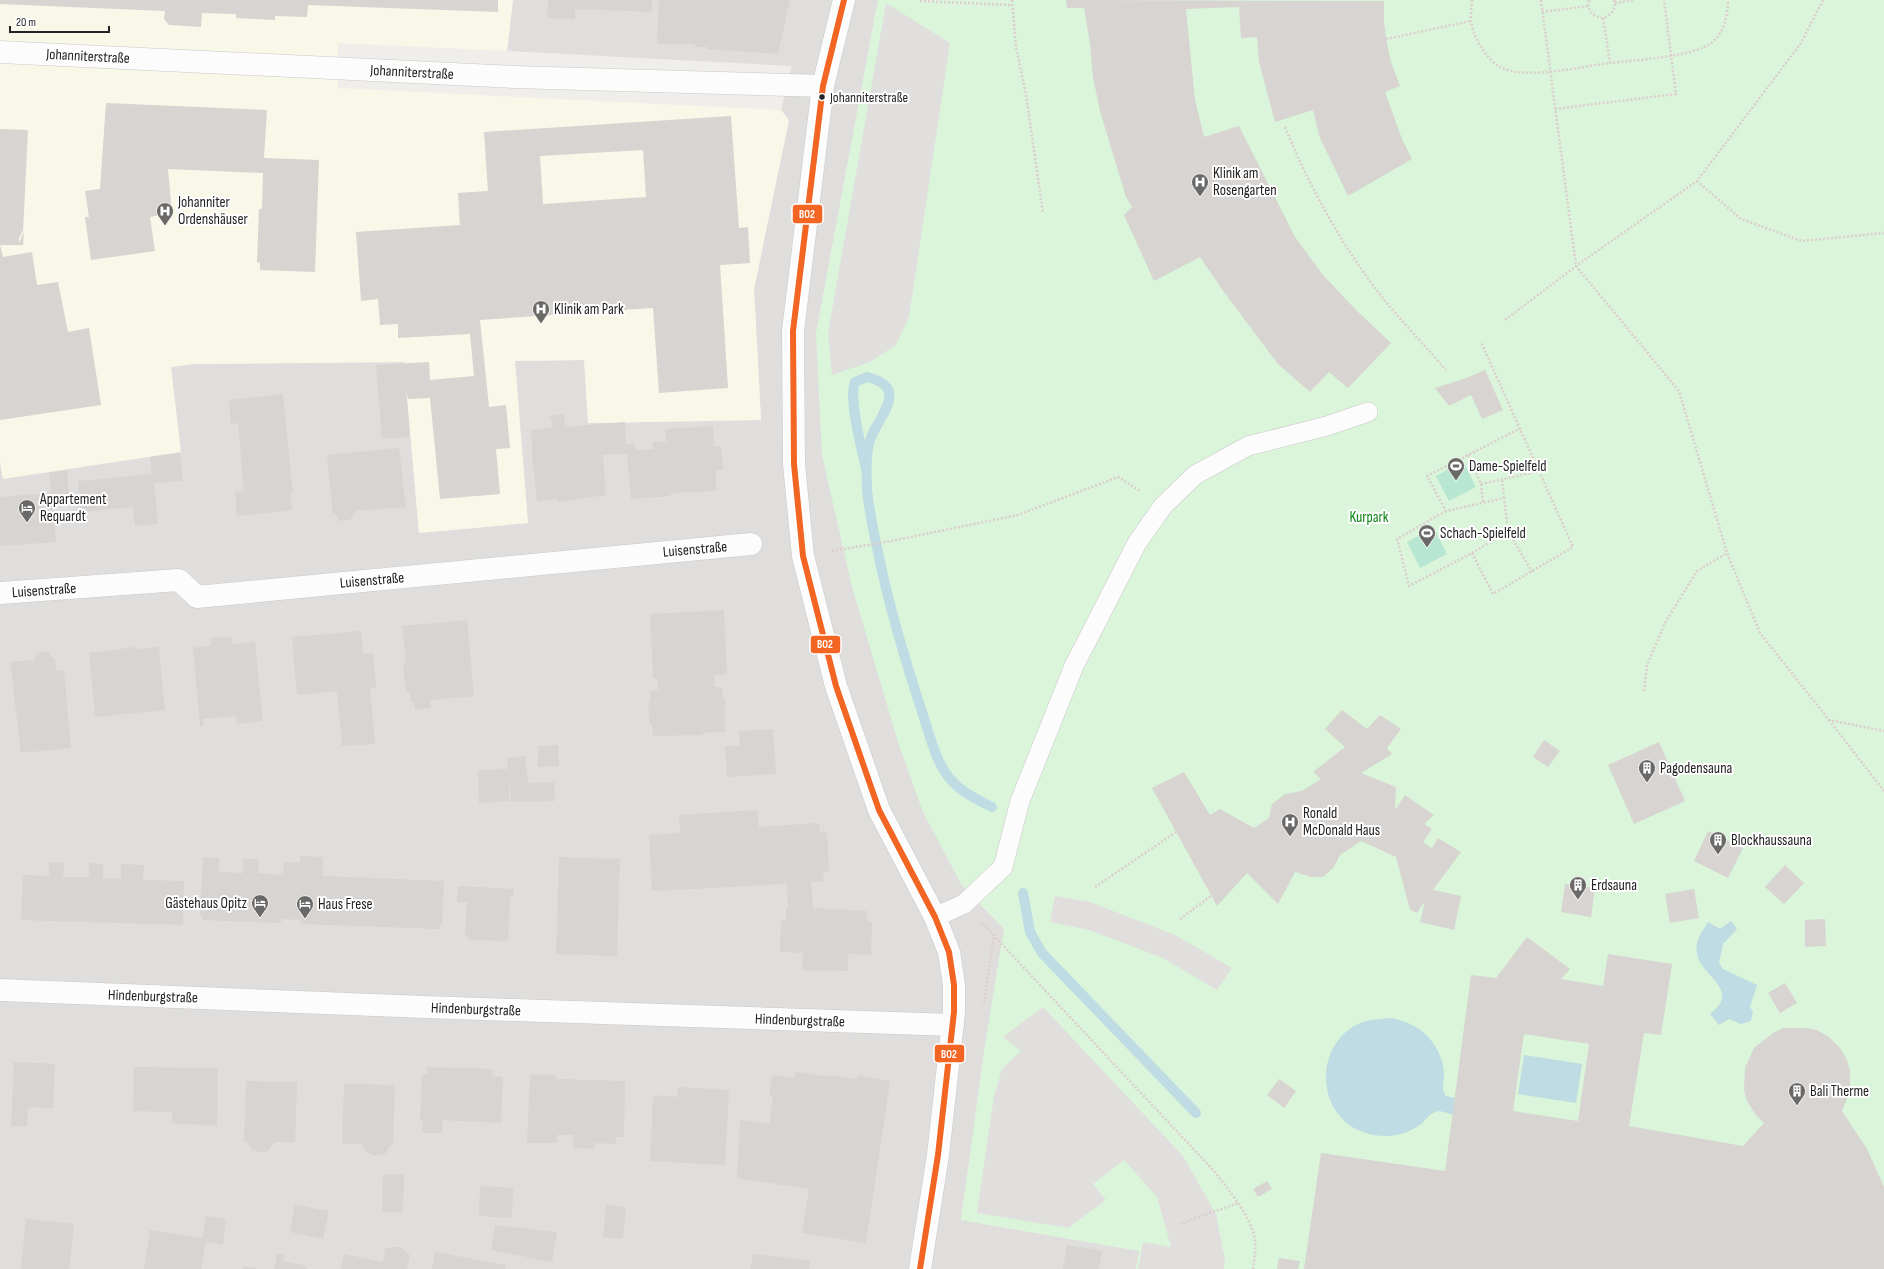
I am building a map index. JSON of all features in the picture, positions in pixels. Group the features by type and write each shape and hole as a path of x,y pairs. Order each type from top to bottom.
{"street":[{"path":"844,0 823,86 793,331 794,464 803,556 836,686 879,810 935,917 949,952 954,984 953,1019 938,1155 920,1269"},
{"name":"Johanniterstraße","path":"0,52 514,77 823,86"},
{"name":"Luisenstraße","path":"0,593 179,580 197,597 751,544"},
{"name":"Hindenburgstraße","path":"0,990 441,1008 953,1019"}],"lane":[{"path":"935,917 964,904 1003,867 1020,801 1074,666 1137,544 1163,506 1195,475 1248,446 1327,426 1368,412"}],"path":[{"path":"1012,0 1011,5 1016,47 1026,95 1043,213"},
{"path":"1472,0 1471,21 1478,42 1489,58 1501,67 1516,72 1550,71 1610,64 1671,56 1698,49 1711,43 1722,29 1728,14 1728,0"},
{"path":"1540,0 1576,266 1679,391 1727,554 1760,633 1884,791"},
{"path":"1589,0 1588,6 1594,15 1603,18"},
{"path":"1603,18 1612,12 1614,1 1635,0"},
{"path":"1555,110 1676,94 1664,0"},
{"path":"1505,320 1576,266 1696,181 1801,44 1823,0"},
{"path":"920,1 1011,5"},
{"path":"1542,12 1588,6"},
{"path":"1603,18 1610,64"},
{"path":"1386,39 1471,21"},
{"path":"1285,127 1304,174 1341,238 1373,286 1446,370"},
{"path":"1696,181 1741,219 1802,241 1884,233"},
{"path":"1472,553 1493,594 1573,547 1540,470 1481,342"},
{"path":"1446,512 1427,476 1521,428"},
{"path":"1468,455 1481,484 1483,503"},
{"path":"1481,484 1540,470"},
{"path":"865,545 1018,515 1118,477 1163,506"},
{"path":"1502,480 1508,531 1532,572"},
{"path":"1504,498 1446,512 1397,539 1409,586 1472,553 1508,531"},
{"path":"1644,691 1647,665 1666,621 1697,571 1727,554"},
{"path":"1829,720 1884,731"},
{"path":"1095,887 1176,832"},
{"path":"1180,919 1211,896"},
{"path":"994,936 1214,1171 1238,1203 1250,1224 1255,1240 1253,1269"},
{"path":"1178,1224 1238,1203"}],"shaded area":[{"path":"0,0 513,0 507,51 338,43 338,88 781,110 789,120 754,289 761,420 588,423 584,360 515,361 528,523 419,533 404,362 194,364 171,367 181,452 3,479 0,462"},
{"path":"513,0 878,0 816,334 961,884 1004,929 985,1046 961,1220 1140,1251 1136,1269 0,1269 0,462 3,478 171,367 194,364 404,362 419,533 528,523 514,361 584,360 589,423 761,420 754,289 789,120 781,110 792,66 507,51"},
{"path":"886,3 950,43 909,317 896,345 870,362 832,375 828,333"},
{"path":"1055,896 1090,902 1175,935 1232,968 1217,990 1163,958 1089,930 1050,922"},
{"path":"1043,1007 1183,1156 1216,1214 1225,1260 1224,1269 1138,1269 1143,1242 1171,1247 1157,1197 1124,1160 1093,1184 1106,1200 1068,1228 977,1213 994,1096 1002,1069 1021,1051 1003,1037"}],"green space":[{"name":"Kurpark","path":"878,0 1884,0 1884,1269 1136,1269 1139,1251 961,1220 985,1046 1004,929 961,884 923,812 898,742 852,587 822,455 816,334"},
{"name":"Dame-Spielfeld","path":"1463,461 1476,487 1449,501 1436,476"},
{"name":"Schach-Spielfeld","path":"1434,528 1447,554 1420,568 1407,542"}],"water":[{"path":"1731,921 1737,929 1723,944 1719,963 1723,969 1757,985 1750,1007 1753,1012 1751,1021 1741,1024 1729,1019 1719,1025 1710,1014 1718,1006 1722,999 1722,993 1719,986 1699,960 1697,946 1700,935 1708,922 1720,929"},
{"path":"1392,1018 1406,1022 1417,1028 1434,1044 1443,1066 1444,1094 1455,1098 1453,1115 1437,1111 1408,1132 1393,1136 1378,1136 1363,1132 1348,1124 1337,1112 1330,1098 1326,1082 1327,1066 1332,1051 1341,1037 1354,1026 1377,1019"},
{"path":"1524,1055 1582,1064 1576,1103 1518,1094"}],"building":[{"path":"0,0 498,0 498,12 308,5 307,17 275,16 275,20 236,18 236,14 202,13 201,27 169,25 164,19 165,11 0,4"},
{"path":"548,0 652,0 652,12 575,9 575,19 547,18"},
{"path":"659,0 790,0 778,54 707,49 708,47 695,47 695,44 657,44"},
{"name":"Klinik am Rosengarten","path":"1066,0 1384,1 1386,39 1391,62 1400,86 1385,92 1402,139 1412,159 1348,196 1320,138 1313,110 1275,122 1259,62 1257,37 1241,38 1239,7 1186,9 1195,100 1204,137 1239,126 1295,237 1323,275 1356,310 1391,343 1348,388 1329,372 1310,392 1277,363 1200,257 1154,281 1124,215 1132,207 1126,197 1100,111 1093,77 1090,44 1084,8 1067,8"},
{"path":"106,103 267,110 264,158 319,160 315,272 260,270 260,263 257,262 259,209 262,209 263,173 168,169 172,213 150,217 155,251 91,260 85,217 89,217 85,191 100,189"},
{"path":"731,116 739,228 748,227 750,263 720,265 728,388 659,393 653,308 480,320 489,407 506,405 510,448 496,449 500,494 440,499 430,398 408,399 406,389 410,437 382,439 376,365 429,362 430,380 474,376 470,334 398,338 398,324 380,325 378,299 361,301 356,232 460,225 458,193 488,191 484,132","holes":["643,150 646,197 543,204 540,156"]},
{"path":"0,129 28,130 23,231 19,238 19,243 24,232 23,245 0,245"},
{"path":"0,245 3,257 32,252 37,285 58,282 68,332 89,328 101,405 0,420"},
{"path":"1485,370 1503,410 1482,419 1471,395 1449,406 1435,388 1464,379"},
{"path":"283,394 293,493 290,494 292,510 237,516 235,492 244,491 238,423 231,424 229,400"},
{"path":"564,414 565,427 625,422 626,444 635,444 635,450 653,449 653,442 666,442 665,429 713,426 714,446 721,446 723,470 715,470 717,491 671,493 671,496 631,499 627,454 603,455 606,495 558,502 557,499 537,501 533,472 531,430 552,428 551,418 547,417"},
{"path":"399,448 406,507 356,511 350,520 340,521 335,514 333,515 327,455"},
{"path":"180,453 183,481 154,483 158,524 135,526 133,507 81,512 78,481 152,474 150,457"},
{"name":"Appartement Requardt","path":"67,470 70,503 53,504 56,542 0,546 0,497 51,493 49,473"},
{"path":"724,610 727,674 714,675 715,687 722,687 723,698 725,698 725,732 702,733 703,735 653,736 652,725 650,725 648,703 650,702 650,691 658,690 657,678 653,678 650,614"},
{"path":"467,620 474,696 430,700 431,708 415,710 414,702 411,702 409,691 406,692 403,663 406,663 402,626"},
{"path":"361,631 363,654 373,653 376,688 370,688 375,744 342,746 337,691 297,695 292,637"},
{"path":"231,637 232,644 255,642 263,721 237,724 236,716 203,719 204,726 200,727 193,648 211,645 210,638"},
{"path":"136,647 136,649 159,647 165,710 95,717 89,653"},
{"path":"48,652 52,658 55,658 56,670 64,670 71,748 21,753 10,662 34,660 37,653"},
{"path":"1342,710 1367,729 1380,715 1401,729 1387,748 1392,754 1361,773 1396,787 1395,810 1405,795 1434,815 1424,824 1432,829 1423,842 1432,848 1438,838 1461,852 1433,890 1461,896 1454,930 1420,922 1425,901 1417,913 1410,910 1396,857 1361,841 1340,855 1334,867 1323,877 1311,877 1295,872 1278,904 1247,873 1217,906 1152,788 1184,772 1210,815 1220,809 1254,828 1269,818 1272,804 1285,794 1302,791 1321,779 1313,772 1345,747 1325,729"},
{"path":"773,729 776,774 727,777 725,746 740,745 739,731"},
{"path":"1544,740 1560,751 1548,767 1533,757"},
{"name":"Pagodensauna","path":"1659,742 1685,801 1634,824 1608,765"},
{"path":"558,745 559,766 538,767 538,746"},
{"path":"525,756 528,783 554,782 555,801 511,802 509,778 509,801 479,803 478,770 508,769 507,758"},
{"path":"758,810 759,827 819,823 820,832 827,831 829,872 823,873 824,881 811,882 813,908 867,911 867,922 872,922 871,955 848,954 848,971 802,970 803,953 780,952 781,920 786,920 786,908 788,909 787,884 652,891 649,835 680,833 679,815"},
{"name":"Blockhaussauna","path":"1708,831 1743,848 1728,878 1694,861"},
{"path":"300,856 323,857 323,876 444,881 442,925 440,925 440,929 300,924 301,920 281,919 281,923 202,920 202,915 200,915 203,857 219,858 219,872 243,873 243,859 259,859 258,873 283,875 284,862 300,862"},
{"path":"559,857 620,859 617,956 556,954"},
{"path":"49,862 64,862 63,877 89,877 89,863 103,864 103,878 121,879 121,864 144,865 143,880 184,881 183,925 21,920 23,875 49,876"},
{"path":"1785,865 1804,883 1784,904 1765,887"},
{"name":"Erdsauna","path":"1565,884 1595,888 1591,917 1561,912"},
{"path":"458,886 514,889 514,897 510,897 508,941 471,940 465,934 467,902 457,902"},
{"path":"1694,889 1699,918 1670,923 1665,894"},
{"path":"1825,919 1826,946 1805,947 1805,920"},
{"name":"Bali Therme","path":"1527,937 1570,969 1561,979 1603,986 1608,954 1672,964 1661,1035 1644,1033 1629,1126 1743,1146 1764,1123 1756,1115 1747,1101 1744,1090 1745,1068 1754,1048 1773,1033 1783,1028 1804,1028 1817,1030 1829,1037 1841,1049 1847,1060 1850,1071 1850,1091 1842,1111 1867,1149 1884,1187 1884,1269 1304,1269 1321,1153 1445,1171 1471,975 1496,978","holes":["1524,1034 1589,1044 1578,1121 1513,1111"]},
{"path":"1785,983 1797,1003 1780,1013 1768,993"},
{"path":"14,1062 55,1064 53,1108 28,1107 27,1126 11,1126"},
{"path":"134,1067 218,1068 217,1126 172,1123 172,1112 133,1111"},
{"path":"427,1067 493,1069 492,1076 503,1077 501,1123 443,1120 442,1133 422,1133 423,1120 420,1120 422,1074 427,1074"},
{"path":"795,1072 832,1077 833,1075 857,1079 858,1075 890,1081 866,1243 802,1233 809,1189 737,1178 740,1120 769,1124 773,1096 769,1095 772,1075 794,1078"},
{"path":"530,1074 555,1075 556,1079 625,1081 624,1137 616,1137 616,1144 595,1143 594,1149 573,1148 573,1135 557,1135 557,1143 527,1143"},
{"path":"1279,1079 1296,1091 1284,1108 1267,1095"},
{"path":"246,1081 297,1082 295,1142 275,1142 268,1151 263,1153 252,1150 246,1141 244,1141"},
{"path":"344,1084 395,1085 393,1145 391,1145 385,1154 373,1156 364,1150 363,1144 342,1144"},
{"path":"678,1087 729,1090 725,1165 650,1161 653,1095 677,1097"},
{"path":"383,1174 404,1175 403,1213 382,1211"},
{"path":"1267,1181 1272,1189 1258,1197 1253,1189"},
{"path":"480,1186 513,1188 512,1218 479,1216"},
{"path":"295,1205 329,1211 323,1239 290,1232"},
{"path":"606,1205 626,1207 623,1239 603,1237"},
{"path":"206,1216 226,1219 223,1245 206,1242 201,1269 144,1269 150,1230 203,1238"},
{"path":"26,1219 74,1224 69,1269 21,1269"},
{"path":"495,1225 557,1232 552,1262 491,1250"},
{"path":"1067,1245 1102,1251 1099,1269 1063,1269"},
{"path":"399,1247 410,1255 407,1269 341,1269 344,1254 383,1262 384,1256 386,1256 384,1255 385,1249"},
{"path":"435,1252 506,1265 505,1269 432,1269"},
{"path":"277,1254 284,1255 283,1261 307,1266 306,1269 274,1269"},
{"path":"753,1254 810,1261 809,1269 750,1269"},
{"path":"1279,1258 1300,1261 1298,1269 1277,1269"},
{"path":"244,1266 256,1268 256,1269 243,1269"}],"waterway":[{"path":"866,469 854,412 853,390 855,382 867,377 881,382 888,389 888,405 869,443 867,460 867,489 870,515 888,597 910,676 931,741 946,774 961,789 992,807"},
{"path":"1023,893 1030,932 1042,953 1196,1113"}],"transit line":[{"name":"BO2","path":"844,0 823,86 793,331 794,464 803,556 836,686 879,810 935,917 949,952 954,985 954,1012 938,1155 920,1269"}],"place":[{"name":"Johanniterstraße","path":"822,97"},
{"name":"Klinik am Rosengarten","path":"1200,197"},
{"name":"Johanniter Ordenshäuser","path":"165,226"},
{"name":"Klinik am Park","path":"541,324"},
{"name":"Dame-Spielfeld","path":"1456,481"},
{"name":"Appartement Requardt","path":"27,523"},
{"name":"Schach-Spielfeld","path":"1427,548"},
{"name":"Pagodensauna","path":"1647,783"},
{"name":"Ronald McDonald Haus","path":"1290,837"},
{"name":"Blockhaussauna","path":"1718,855"},
{"name":"Erdsauna","path":"1578,900"},
{"name":"Gästehaus Opitz","path":"260,918"},
{"name":"Haus Frese","path":"305,919"},
{"name":"Bali Therme","path":"1797,1106"}]}
